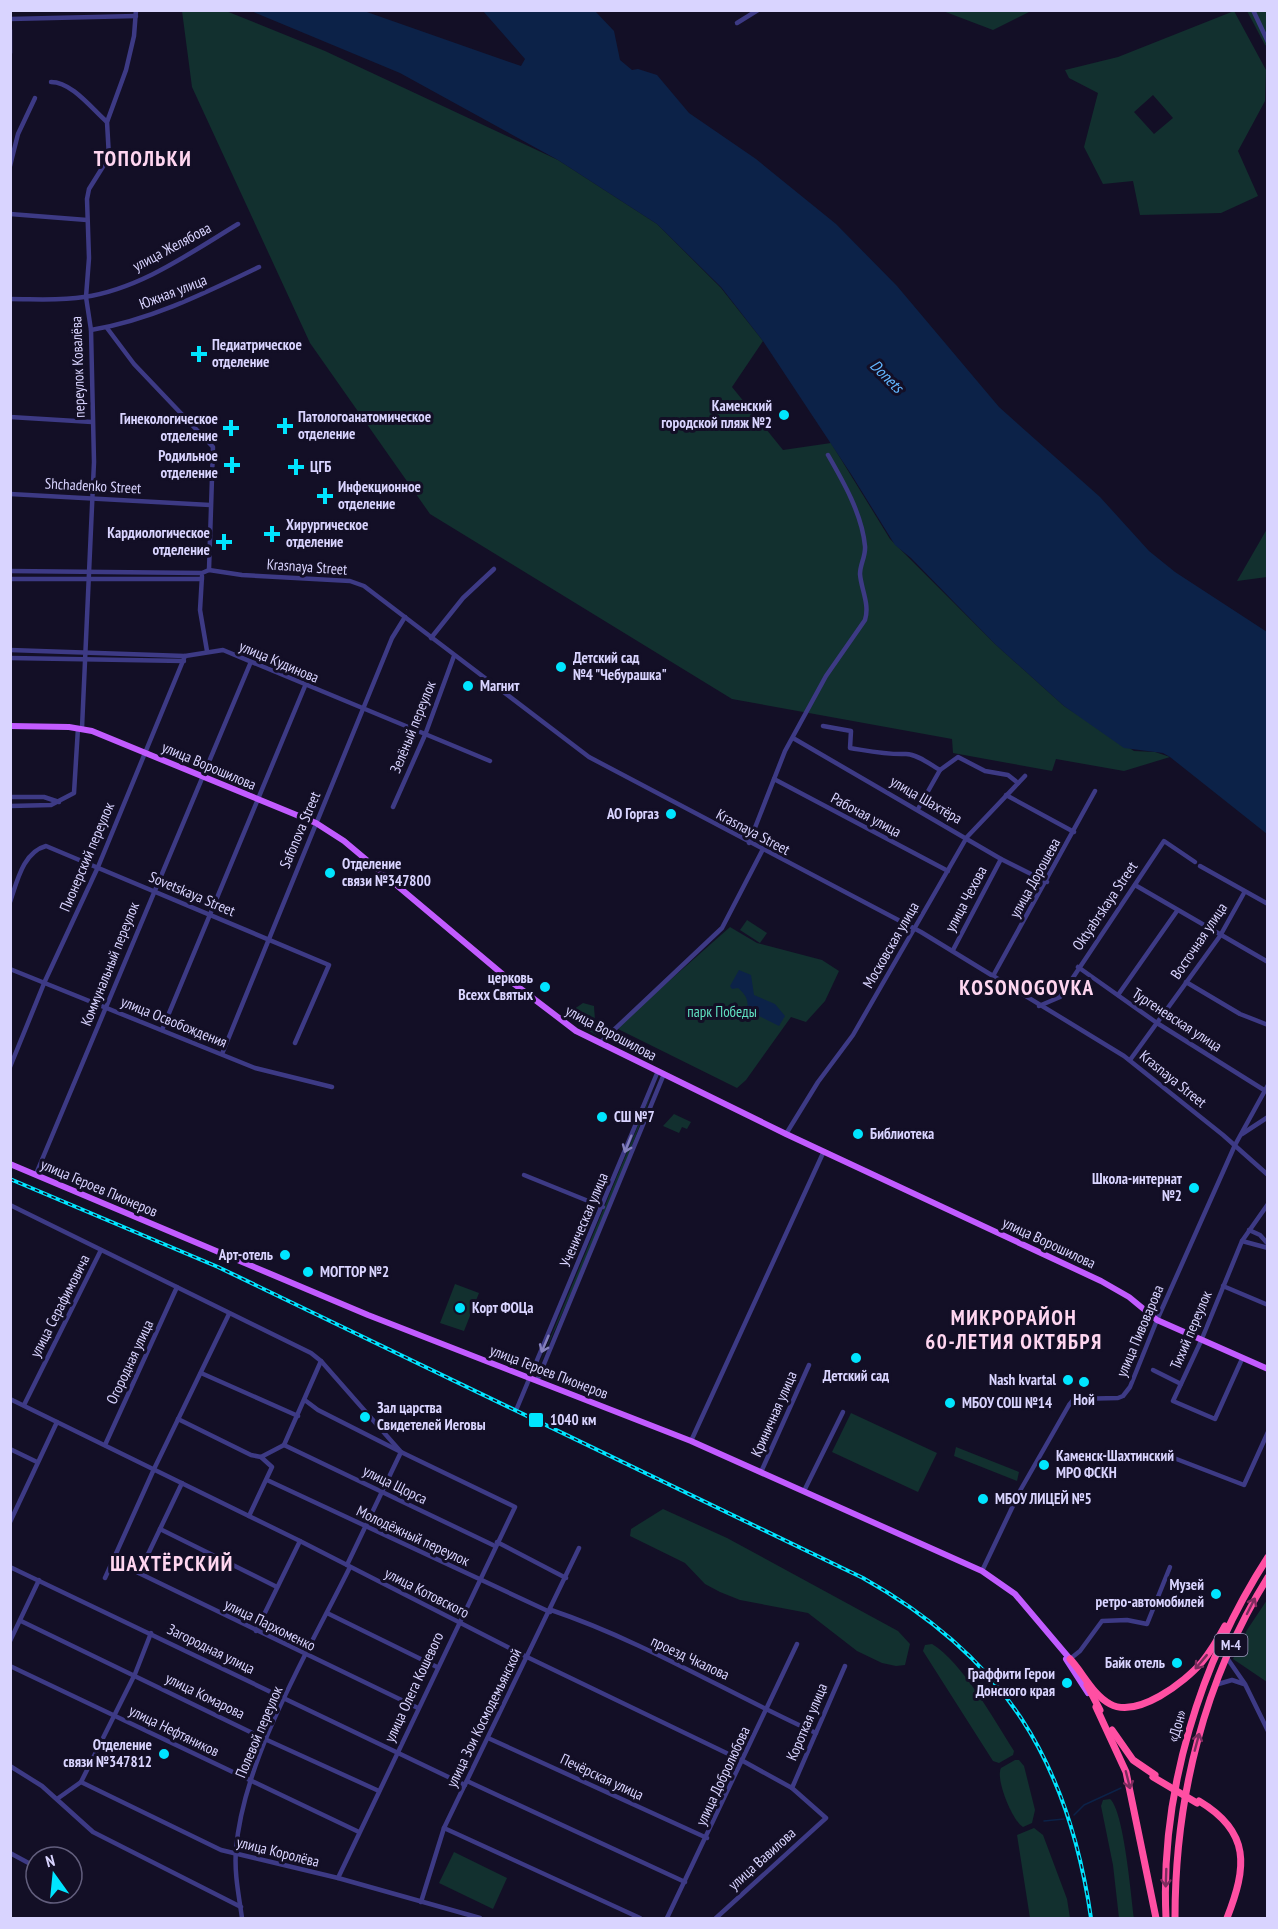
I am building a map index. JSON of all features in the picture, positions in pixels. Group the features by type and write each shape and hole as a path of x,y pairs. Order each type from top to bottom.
{"highway":[{"name":"«Дон»","path":"1166,1918 1169,1838 1183,1753 1205,1683 1239,1604 1268,1557"},
{"name":"«Дон»","path":"1177,1918 1175,1892 1178,1840 1191,1766 1226,1656 1268,1577"},
{"path":"1069,1660 1107,1702 1123,1708 1138,1707 1193,1671 1214,1646 1239,1604"},
{"path":"1069,1660 1123,1748 1133,1760 1154,1776"},
{"path":"1096,1707 1131,1762 1227,1822 1239,1845 1242,1873 1225,1918"},
{"path":"1096,1707 1126,1772 1156,1918"}],"main road":[{"name":"улица Ворошилова","path":"10,726 80,728 145,752 315,824 344,841 560,1021 786,1134 1101,1281 1129,1297 1156,1320"},
{"name":"улица Героев Пионеров","path":"10,1164 368,1315 691,1441 982,1571 1015,1594 1069,1660 1096,1707"},
{"path":"1156,1320 1268,1369"}],"street":[{"path":"11,10 10,20 136,13"},
{"path":"737,23 758,10"},
{"path":"1252,10 1268,42"},
{"name":"переулок Ковалёва","path":"59,802 74,793 80,728 92,498 92,330 86,297 89,189 109,157 107,122 126,70 136,13"},
{"path":"1260,27 1268,24"},
{"path":"10,30 10,54"},
{"path":"51,82 57,82 78,95 107,122"},
{"path":"10,166 18,134 34,98"},
{"path":"10,214 87,220"},
{"name":"улица Желябова","path":"10,299 86,297 112,290 159,271 238,224"},
{"name":"Южная улица","path":"92,330 107,328 179,305 260,267"},
{"path":"10,579 202,576 209,570 213,447 134,364 107,328"},
{"path":"10,417 92,422"},
{"path":"749,843 793,738 826,676 865,620 867,612 860,574 865,549 863,537 845,487 828,455"},
{"name":"Shchadenko Street","path":"10,494 210,505"},
{"path":"431,638 463,598 494,569"},
{"name":"Krasnaya Street","path":"209,570 354,582 405,617 589,757 762,851 953,950 1130,1060 1235,1145 1268,1175"},
{"path":"10,571 202,576"},
{"path":"202,576 200,610 207,651"},
{"name":"Safonova Street","path":"222,1054 392,638 405,617"},
{"name":"улица Кудинова","path":"10,650 84,656 184,659 207,651 223,650 250,664 490,761"},
{"name":"улица Кудинова","path":"10,658 84,656"},
{"name":"Зелёный переулок","path":"393,807 425,735 454,656"},
{"name":"Пионерский переулок","path":"10,1067 45,981 98,867 184,659"},
{"name":"Коммунальный переулок","path":"36,1174 201,775 250,664"},
{"path":"162,1030 305,686"},
{"path":"823,726 851,731 850,748 887,752 895,756 906,754 940,770"},
{"name":"улица Шахтёра","path":"793,738 967,837 1001,859 1047,882"},
{"path":"918,809 940,770 958,757 985,771 1008,775 1018,783"},
{"name":"Московская улица","path":"786,1134 818,1082 854,1035 967,837 1024,776"},
{"name":"Рабочая улица","path":"774,779 948,871"},
{"name":"улица Дорошева","path":"993,976 1047,882 1095,791"},
{"path":"1006,795 1074,832"},
{"path":"10,797 44,797 59,802"},
{"path":"10,806 48,806 59,802"},
{"name":"Oktyabrskaya Street","path":"1040,1006 1058,999 1164,841 1195,862"},
{"name":"Sovetskaya Street","path":"17,882 31,854 46,846 329,965 295,1043"},
{"path":"600,1043 722,928 762,851"},
{"name":"улица Чехова","path":"953,950 1001,859"},
{"path":"1200,866 1244,893 1268,904"},
{"path":"10,882 17,882 10,902"},
{"path":"1135,885 1268,962"},
{"name":"Восточная улица","path":"1130,1060 1220,936 1244,893"},
{"path":"1118,995 1177,911"},
{"name":"Тургеневская улица","path":"1078,967 1157,1023 1266,1088"},
{"name":"улица Освобождения","path":"10,969 45,981 255,1068 332,1087"},
{"path":"1186,982 1240,1014 1268,1025"},
{"name":"Ученическая улица","path":"534,1379 603,1207 661,1072"},
{"name":"Ученическая улица","path":"534,1379 661,1072"},
{"name":"улица Пивоварова","path":"982,1571 1021,1489 1069,1405 1074,1399 1123,1396 1130,1387 1156,1320 1235,1145 1266,1088"},
{"path":"1240,1136 1268,1117"},
{"path":"691,1441 824,1151"},
{"path":"524,1174 603,1207"},
{"name":"Тихий переулок","path":"1242,1359 1215,1419 1173,1401 1201,1341 1242,1241 1268,1204"},
{"path":"10,1205 296,1345 321,1361 401,1452"},
{"path":"1249,1230 1260,1235 1268,1246"},
{"path":"1242,1241 1268,1246"},
{"name":"улица Серафимовича","path":"24,1405 101,1251"},
{"name":"Тихий переулок","path":"1223,1286 1268,1305"},
{"name":"Огородная улица","path":"105,1445 177,1287"},
{"path":"105,1578 154,1468 229,1314"},
{"path":"261,1457 284,1445 306,1401 321,1361"},
{"name":"Криничная улица","path":"761,1472 809,1365"},
{"name":"Тихий переулок","path":"1153,1370 1181,1384"},
{"path":"201,1373 298,1416"},
{"path":"517,1408 534,1379"},
{"name":"улица Котовского","path":"10,1399 154,1468 527,1657 743,1761 792,1788 826,1818"},
{"path":"306,1401 318,1410 401,1452"},
{"path":"804,1491 843,1412"},
{"path":"178,1419 251,1455 261,1457 272,1467 249,1516"},
{"path":"10,1522 12,1512 57,1422"},
{"path":"1166,1455 1244,1485 1268,1432"},
{"name":"улица Щорса","path":"284,1445 566,1578"},
{"path":"10,1449 37,1462"},
{"name":"Полевой переулок","path":"242,1918 236,1853 241,1815 250,1782 285,1698 401,1452"},
{"name":"улица Олега Кошевого","path":"338,1878 396,1751 515,1507 401,1452"},
{"name":"Молодёжный переулок","path":"267,1480 479,1581 550,1611"},
{"path":"139,1574 182,1483"},
{"path":"160,1529 277,1587"},
{"path":"256,1631 300,1541"},
{"name":"улица Зои Космодемьянской","path":"421,1902 444,1828 579,1548"},
{"name":"улица Пархоменко","path":"114,1561 306,1656 418,1708"},
{"name":"Загородная улица","path":"10,1567 466,1783"},
{"path":"1069,1660 1080,1651 1102,1621 1127,1620 1146,1625 1170,1567"},
{"path":"10,1641 39,1580"},
{"name":"проезд Чкалова","path":"550,1611 706,1677 767,1711 816,1733"},
{"path":"327,1612 437,1667"},
{"name":"улица Комарова","path":"21,1621 135,1674 267,1740 379,1791"},
{"path":"57,1799 81,1782 135,1674 151,1633"},
{"name":"улица Добролюбова","path":"668,1918 797,1644"},
{"path":"1226,1656 1245,1684 1268,1731"},
{"name":"улица Нефтяников","path":"10,1666 359,1832"},
{"name":"Короткая улица","path":"792,1788 845,1666"},
{"path":"1215,1685 1232,1680 1245,1684"},
{"name":"Печёрская улица","path":"488,1738 707,1838"},
{"path":"10,1766 57,1799 93,1832 241,1906"},
{"name":"улица Королёва","path":"81,1782 216,1848 338,1878 480,1918"},
{"path":"466,1783 685,1882"},
{"name":"улица Вавилова","path":"716,1918 826,1818"},
{"path":"444,1828 640,1918"},
{"path":"10,1853 24,1861"}],"green space":[{"path":"1031,10 993,30 943,11"},
{"name":"ТОПОЛЬКИ","path":"182,11 226,11 325,51 558,160 657,224 721,288 763,341 732,387 783,450 831,443 890,539 995,644 1064,706 1134,751 1155,752 1170,757 1124,771 1056,759 1052,771 953,753 952,739 732,699 430,514 310,343 192,87"},
{"path":"1234,11 1266,70 1265,101 1238,151 1258,196 1221,213 1140,215 1133,181 1103,184 1084,147 1098,93 1069,78 1065,70 1118,57","holes":["1153,95 1173,118 1154,134 1134,112"]},
{"path":"1247,11 1267,11 1267,46 1265,45"},
{"path":"1267,529 1267,577 1237,581"},
{"path":"747,920 767,933 760,943 740,930"},
{"name":"парк Победы","path":"730,927 757,943 822,960 839,971 825,1001 806,1022 791,1017 746,1080 737,1088 616,1028"},
{"path":"583,1003 594,1006 596,1035 564,1016"},
{"path":"654,1087 607,1212 537,1370"},
{"path":"674,1114 691,1122 687,1129 682,1127 679,1133 663,1126"},
{"name":"Корт ФОЦа","path":"455,1284 479,1293 464,1331 440,1323"},
{"path":"851,1413 937,1453 918,1492 832,1452"},
{"path":"956,1447 1019,1472 1017,1481 954,1456"},
{"path":"663,1509 727,1538 898,1631 910,1644 905,1665 882,1663 857,1651 808,1613 740,1600 720,1592 705,1584 685,1563 630,1536 631,1529"},
{"path":"1267,1600 1267,1682 1233,1659 1247,1630"},
{"path":"932,1644 955,1664 966,1678 1014,1751 1013,1755 999,1763 993,1761 923,1651 925,1645"},
{"path":"1019,1760 1024,1766 1035,1810 1032,1823 1023,1827 1010,1809 1000,1781 1001,1768"},
{"path":"1110,1799 1115,1807 1123,1836 1134,1918 1119,1918 1113,1865 1101,1806 1103,1800"},
{"path":"1034,1828 1043,1835 1067,1899 1070,1918 1030,1918 1017,1835"},
{"path":"454,1852 507,1878 493,1909 439,1883"}],"water":[{"name":"Donets","path":"251,11 364,11 521,66 525,59 483,11 595,11 614,31 620,60 632,70 638,69 657,75 689,113 756,159 836,224 897,286 999,407 1100,497 1149,551 1175,572 1267,632 1267,834 1170,757 1163,753 1124,748 1064,706 995,644 911,558 895,545 763,341 721,287 657,224 558,160 400,73"},
{"path":"739,970 751,975 754,995 775,1004 785,1016 779,1026 747,1010 748,1003 745,995 738,988 732,989 730,986"}],"waterway":[{"path":"1074,1815 1084,1805 1121,1788"},
{"path":"1044,1821 1064,1819"}],"railway":[{"path":"10,1179 218,1267 863,1578 912,1609 955,1642 991,1679 1021,1718 1046,1762 1066,1809 1080,1861 1091,1918"}],"place":[{"name":"Педиатрическое отделение","path":"199,354"},
{"name":"Каменский городской пляж №2","path":"784,415"},
{"name":"Патологоанатомическое отделение","path":"285,426"},
{"name":"Гинекологическое отделение","path":"231,428"},
{"name":"Родильное отделение","path":"232,465"},
{"name":"ЦГБ","path":"296,467"},
{"name":"Инфекционное отделение","path":"325,496"},
{"name":"Хирургическое отделение","path":"272,534"},
{"name":"Кардиологическое отделение","path":"224,542"},
{"name":"Детский сад №4 \"Чебурашка\"","path":"561,667"},
{"name":"Магнит","path":"468,686"},
{"name":"АО Горгаз","path":"671,814"},
{"name":"Отделение связи №347800","path":"330,873"},
{"name":"церковь Всехх Святых","path":"545,987"},
{"name":"СШ №7","path":"602,1117"},
{"name":"Библиотека","path":"858,1134"},
{"name":"Школа-интернат №2","path":"1194,1188"},
{"name":"Арт-отель","path":"285,1255"},
{"name":"МОГТОР №2","path":"308,1272"},
{"name":"Корт ФОЦа","path":"460,1308"},
{"name":"Детский сад","path":"856,1358"},
{"name":"Nash kvartal","path":"1068,1380"},
{"name":"Ной","path":"1084,1382"},
{"name":"МБОУ СОШ №14","path":"950,1403"},
{"name":"Зал царства Свидетелей Иеговы","path":"365,1417"},
{"name":"1040 км","path":"536,1420"},
{"name":"Каменск-Шахтинский МРО ФСКН","path":"1044,1465"},
{"name":"МБОУ ЛИЦЕЙ №5","path":"983,1499"},
{"name":"Музей ретро-автомобилей","path":"1216,1594"},
{"name":"Байк отель","path":"1177,1663"},
{"name":"Граффити Герои Донского края","path":"1067,1683"},
{"name":"Отделение связи №347812","path":"164,1754"}],"district":[{"name":"ТОПОЛЬКИ","path":"143,159"},
{"name":"KOSONOGOVKA","path":"1027,988"},
{"name":"МИКРОРАЙОН 60-ЛЕТИЯ ОКТЯБРЯ","path":"1014,1330"},
{"name":"ШАХТЁРСКИЙ","path":"172,1564"}]}
